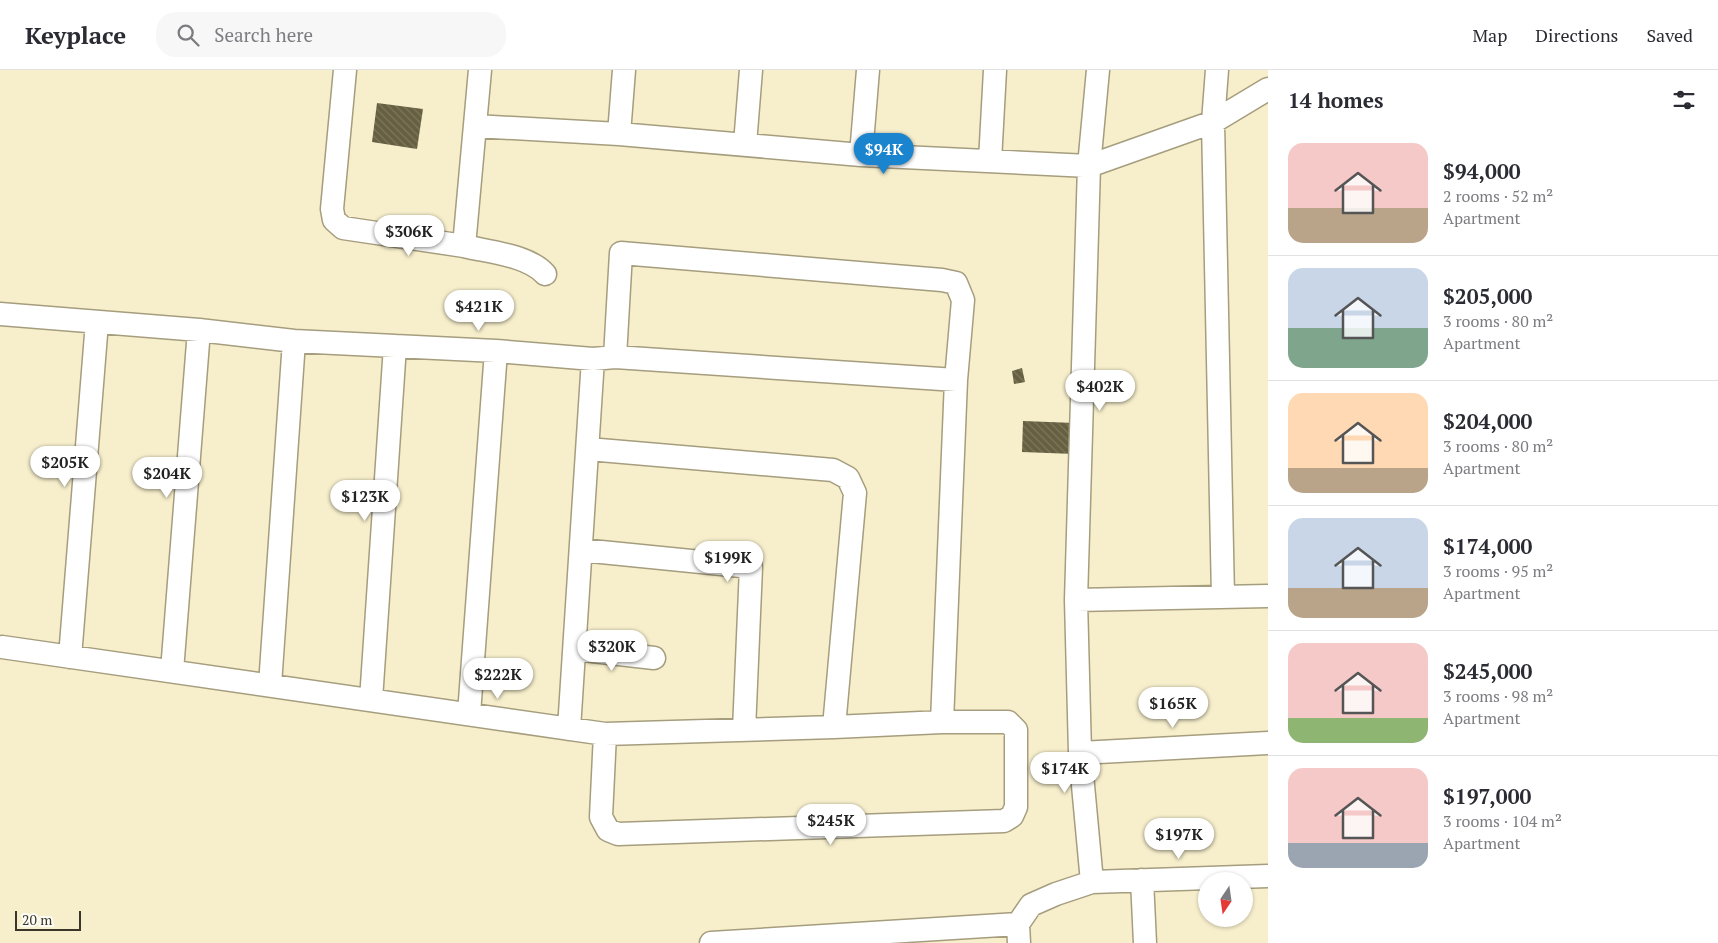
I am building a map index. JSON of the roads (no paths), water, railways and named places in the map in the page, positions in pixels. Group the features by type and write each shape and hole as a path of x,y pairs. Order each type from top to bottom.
{"street":[{"path":"345,70 332,210 334,220 343,228 464,246 521,259 539,267 545,274"},
{"path":"464,246 480,70"},
{"path":"619,134 624,70"},
{"path":"745,144 751,70"},
{"path":"861,155 868,70"},
{"path":"990,161 995,70"},
{"path":"1092,882 1080,753 1076,600 1089,166 1098,70"},
{"path":"1217,70 1213,122 1223,598"},
{"path":"475,126 619,134 861,155 1089,166 1213,122 1268,89"},
{"path":"569,729 588,449 621,253 932,279 956,283 963,300 956,380 942,722"},
{"path":"0,314 199,330 294,340 956,380"},
{"path":"70,657 97,322"},
{"path":"172,671 199,330"},
{"path":"270,686 294,340"},
{"path":"371,700 395,346"},
{"path":"469,714 496,351"},
{"path":"588,449 833,470 848,478 855,492 834,727"},
{"path":"581,550 751,567 744,730"},
{"path":"1076,600 1268,596"},
{"path":"575,649 654,658"},
{"path":"1,650 172,671 604,734 942,722 1008,722 1016,730 1016,806 1012,816 1004,821 618,834 608,830 601,817 604,734"},
{"path":"1080,753 1268,743"},
{"path":"711,943 1018,933 1031,905 1092,882 1268,876"},
{"path":"1142,880 1146,943"}]}
